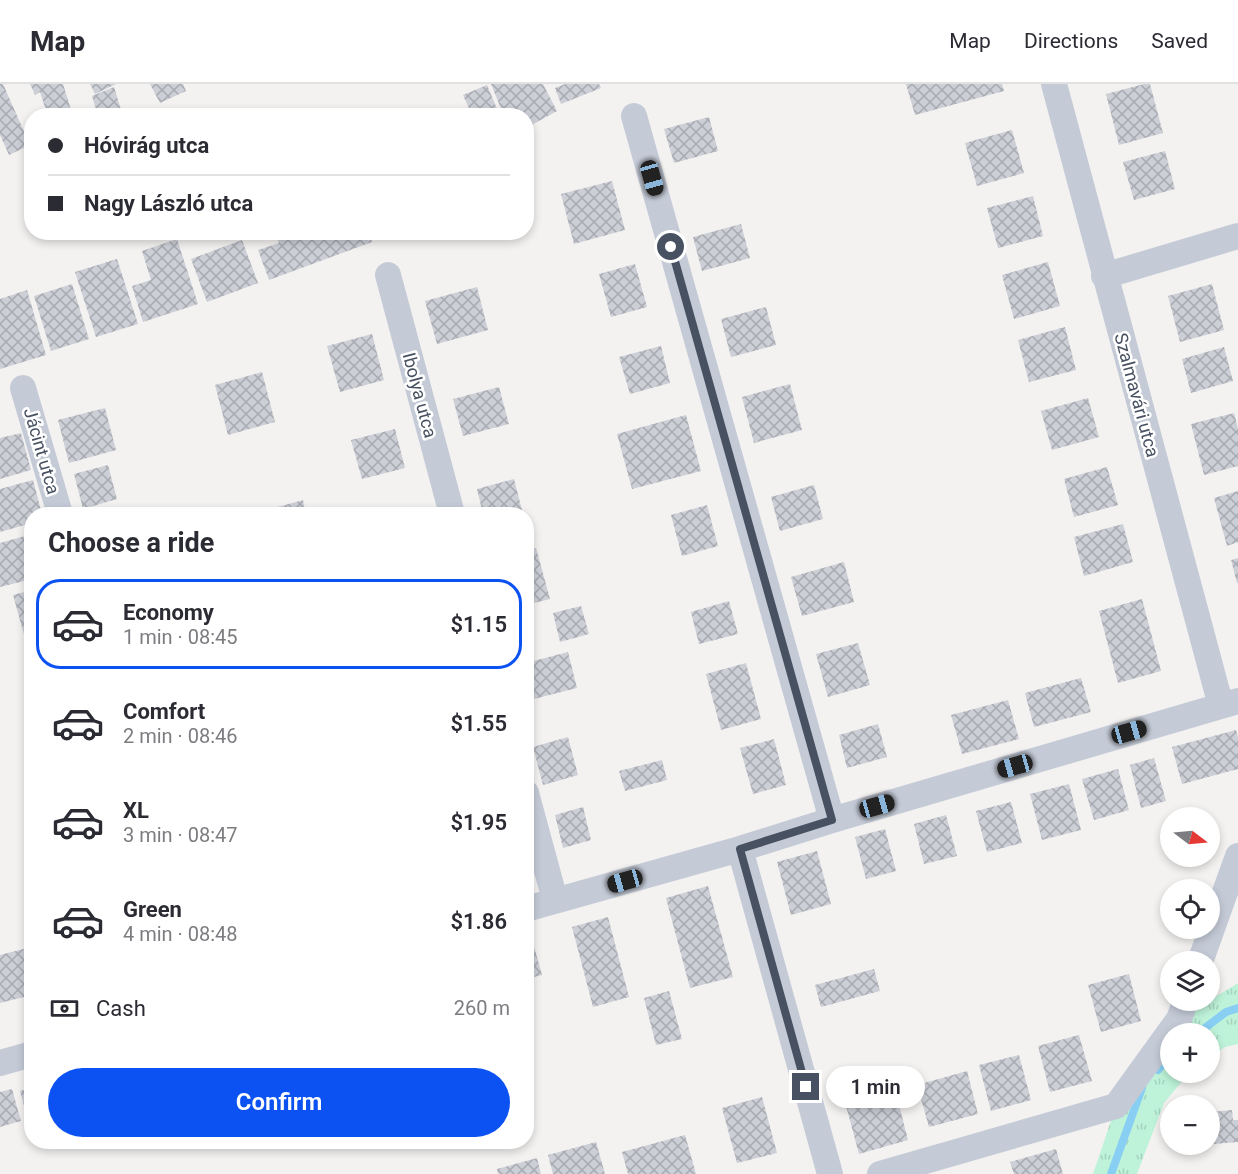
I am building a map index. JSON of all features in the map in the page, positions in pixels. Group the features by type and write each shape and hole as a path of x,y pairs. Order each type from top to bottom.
{"street":[{"name":"Szalmavári utca","path":"1054,84 1104,276 1229,703"},
{"path":"634,116 832,820"},
{"path":"1104,276 1238,236"},
{"name":"Ibolya utca","path":"388,275 450,507"},
{"name":"Jácint utca","path":"23,388 58,507"},
{"path":"534,907 740,849 1229,703"},
{"path":"534,823 555,900"},
{"path":"740,849 830,1174"},
{"path":"1204,951 1238,856"},
{"path":"880,1174 1116,1106 1179,1019 1182,1011"},
{"path":"0,1063 24,1056"}],"green space":[{"path":"1238,983 1238,1044 1220,1050 1220,1023 1176,1023 1192,1011 1220,1011 1220,994"},
{"path":"1160,1045 1160,1083 1181,1083 1171,1095 1160,1095 1160,1114 1137,1174 1093,1174 1116,1106"}],"building":[{"path":"0,84 3,84 24,131 24,148 9,155 0,135"},
{"path":"30,84 63,84 70,108 45,108 40,92 35,95"},
{"path":"90,84 116,84 95,94"},
{"path":"150,84 183,84 186,91 160,103"},
{"path":"491,84 543,84 557,111 534,124 534,108 501,108"},
{"path":"565,84 599,84 601,88 561,104 555,88"},
{"path":"906,84 1002,84 1004,91 915,115"},
{"path":"1150,84 1163,133 1119,145 1106,94"},
{"path":"487,85 497,108 469,108 463,95"},
{"path":"114,87 121,108 96,108 92,96"},
{"path":"709,117 718,151 674,163 664,129"},
{"path":"1012,130 1024,173 977,186 965,143"},
{"path":"1165,151 1175,189 1134,200 1123,162"},
{"path":"612,181 625,230 574,244 561,194"},
{"path":"1033,196 1043,236 998,248 987,208"},
{"path":"741,224 750,258 702,271 693,237"},
{"path":"177,240 198,304 143,322 132,286 151,280 142,251"},
{"path":"242,240 258,283 207,302 191,259"},
{"path":"278,240 371,240 372,242 269,280 258,250 279,243"},
{"path":"117,259 138,324 96,337 75,272"},
{"path":"1048,262 1060,306 1014,319 1002,275"},
{"path":"635,264 647,307 611,317 599,274"},
{"path":"72,284 89,339 51,351 34,296"},
{"path":"1212,284 1224,330 1180,342 1168,296"},
{"path":"477,287 488,330 437,344 425,301"},
{"path":"27,290 46,355 0,369 0,299"},
{"path":"766,307 776,345 731,357 721,319"},
{"path":"1065,327 1076,370 1029,382 1018,340"},
{"path":"372,334 384,380 340,392 327,346"},
{"path":"661,346 670,383 630,394 619,357"},
{"path":"1224,347 1233,381 1191,393 1182,359"},
{"path":"262,372 275,422 228,435 215,385"},
{"path":"790,384 802,430 754,443 742,397"},
{"path":"499,387 509,424 463,436 453,399"},
{"path":"1088,398 1099,437 1052,450 1041,411"},
{"path":"105,408 116,450 69,463 58,420"},
{"path":"1234,413 1238,428 1238,466 1204,475 1191,424"},
{"path":"686,415 701,471 632,489 617,434"},
{"path":"395,429 405,468 362,479 351,440"},
{"path":"21,433 31,470 0,479 0,438"},
{"path":"108,465 117,499 82,507 74,474"},
{"path":"1107,467 1118,505 1074,517 1064,479"},
{"path":"514,479 521,507 481,507 477,489"},
{"path":"33,480 40,507 24,507 24,525 0,532 0,489"},
{"path":"814,485 823,519 780,531 771,497"},
{"path":"1238,491 1238,542 1227,546 1214,498"},
{"path":"303,500 304,507 278,507"},
{"path":"707,505 718,546 682,556 671,515"},
{"path":"1123,524 1133,562 1084,576 1074,537"},
{"path":"24,536 24,581 0,587 0,543"},
{"path":"536,548 550,599 534,603 534,549"},
{"path":"1238,558 1238,583 1237,583 1231,560"},
{"path":"844,562 854,602 802,616 791,577"},
{"path":"24,592 24,634 13,595"},
{"path":"1142,599 1161,671 1118,683 1099,611"},
{"path":"729,601 738,634 699,644 691,612"},
{"path":"581,606 589,634 560,642 553,613"},
{"path":"858,643 870,685 828,697 816,654"},
{"path":"568,652 577,688 534,699 534,661"},
{"path":"746,663 761,719 721,730 706,674"},
{"path":"1081,678 1091,712 1034,727 1025,693"},
{"path":"1008,700 1019,739 962,754 951,715"},
{"path":"878,724 887,757 847,768 839,735"},
{"path":"1236,730 1238,769 1182,784 1172,747"},
{"path":"568,737 578,775 543,785 534,747"},
{"path":"774,739 786,785 753,794 740,748"},
{"path":"1154,758 1166,801 1141,808 1130,765"},
{"path":"662,760 667,780 625,791 619,771"},
{"path":"1118,769 1129,810 1094,820 1082,779"},
{"path":"1069,784 1081,830 1042,840 1030,794"},
{"path":"1011,802 1022,843 987,852 976,811"},
{"path":"583,807 591,840 563,848 555,815"},
{"path":"946,815 957,856 924,864 914,824"},
{"path":"885,829 896,871 866,879 855,837"},
{"path":"817,851 831,904 791,915 777,862"},
{"path":"708,886 733,977 690,988 666,898"},
{"path":"608,917 629,997 593,1007 572,927"},
{"path":"534,947 542,975 534,977"},
{"path":"24,949 24,997 0,1003 0,955"},
{"path":"874,969 880,991 821,1007 815,985"},
{"path":"1129,974 1141,1021 1101,1032 1088,985"},
{"path":"669,991 682,1039 656,1045 644,998"},
{"path":"1079,1035 1092,1081 1050,1092 1038,1046"},
{"path":"1019,1055 1031,1100 991,1111 979,1065"},
{"path":"967,1071 978,1114 929,1127 917,1085"},
{"path":"12,1089 21,1121 0,1127 0,1092"},
{"path":"24,1090 24,1106 20,1091"},
{"path":"896,1093 908,1140 859,1154 846,1106"},
{"path":"762,1097 777,1153 737,1163 722,1108"},
{"path":"1232,1110 1233,1120 1238,1120 1238,1142 1220,1143 1220,1111"},
{"path":"685,1135 696,1174 628,1174 622,1152"},
{"path":"596,1142 605,1174 553,1174 548,1155"},
{"path":"1056,1149 1063,1174 1014,1174 1010,1162"},
{"path":"537,1158 541,1174 498,1174 497,1169"}],"waterway":[{"path":"1212,1023 1226,1012 1238,1008"},
{"path":"1111,1174 1142,1088"}],"route":[{"path":"671,247 832,820 740,849 806,1087"}]}
